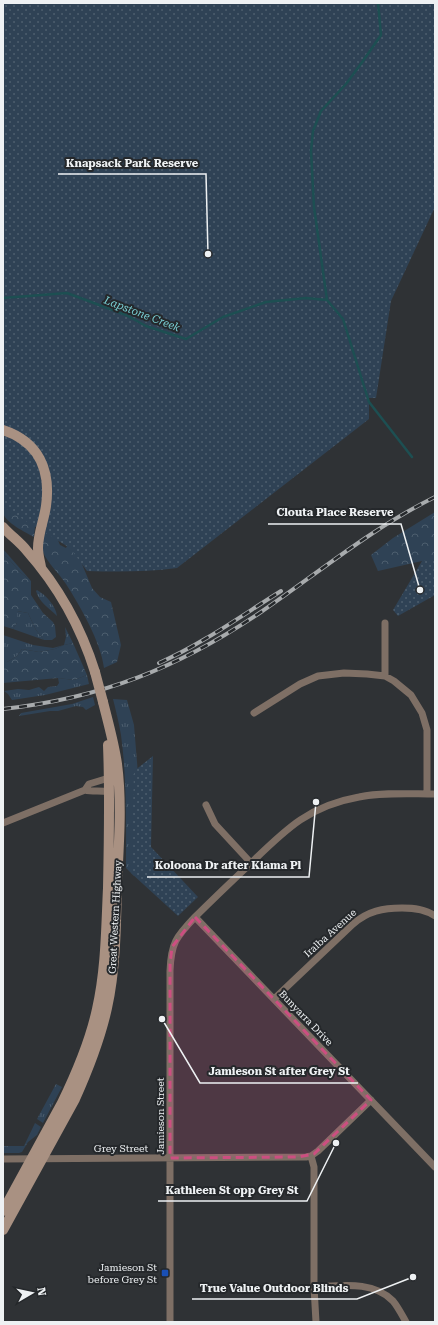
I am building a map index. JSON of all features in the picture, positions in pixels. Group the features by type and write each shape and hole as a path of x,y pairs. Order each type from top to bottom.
{"main road":[{"path":"3,430 18,436 31,446 39,456 43,468 46,480 46,498 39,533 38,550 42,569"},
{"name":"Great Western Highway","path":"3,1230 75,1099 85,1077 99,1038 107,1008 112,977 119,840 119,802 113,776 113,744 95,672 87,647 73,617 55,587 27,551 4,529"},
{"name":"Great Western Highway","path":"3,1211 71,1084 87,1044 97,1010 106,939 110,826 109,792 113,776"}],"street":[{"path":"385,676 386,623"},
{"path":"254,713 300,684 318,676 344,673 385,676 395,681 411,695 418,705 425,722 427,737 427,794"},
{"path":"3,823 85,790 89,784 113,776"},
{"path":"85,790 91,792 101,790 109,792"},
{"name":"Jamieson Street","path":"170,1322 169,1092 171,956 175,940 182,930 195,917 279,836 311,813 327,806 367,795 435,794"},
{"path":"206,806 215,824 251,863"},
{"name":"Iralba Avenue","path":"274,999 353,924 365,915 383,909 415,908 427,911 435,916"},
{"name":"Bunyarra Drive","path":"195,917 435,1168"},
{"path":"316,1322 314,1286 314,1167 311,1156 318,1152 370,1100"},
{"name":"Grey Street","path":"3,1159 311,1156"},
{"path":"314,1286 359,1286 378,1290 394,1302 406,1322"}],"highlighted area":[{"path":"195,917 371,1100 314,1154 298,1157 170,1158 170,964 172,947"}],"green space":[{"path":"3,3 435,3 435,207 391,301 376,398 369,398 369,419 177,568 110,572 87,571 70,548 3,507"},
{"path":"3,499 36,516 34,537 16,527 5,517 3,513"},
{"path":"435,512 435,595 422,561 378,571 371,555 393,538"},
{"path":"48,522 60,545 66,548 71,538 92,588 100,597 111,602 121,645 117,662 104,668 99,647 83,613 66,584 47,560 43,552 42,540"},
{"path":"3,549 31,581 20,572 7,557 3,555"},
{"path":"3,555 7,557 20,572 31,581 31,595 43,613 53,622 55,626 56,637 52,640 44,640 36,630 28,613 17,611 17,623 13,629 3,626"},
{"path":"435,558 435,595 398,616 393,610 422,561"},
{"path":"37,590 50,601 55,608 57,616 42,602 37,595"},
{"path":"17,611 28,613 36,630 44,640 13,629 17,623"},
{"path":"65,627 73,643 64,645 66,637"},
{"path":"3,635 33,645 53,648 64,645 55,649 39,652 22,649 17,656 7,662 3,662"},
{"path":"73,643 87,675 74,680 58,678 3,683 3,662 7,662 17,656 22,649 39,652"},
{"path":"87,675 89,684 45,695 12,700 4,691 18,689 29,690 39,687 44,691 48,687 57,686 59,683 58,678 74,680"},
{"path":"93,697 95,705 86,710 83,707 76,706 58,711 19,716 21,713 72,704"},
{"path":"113,699 127,700 134,725 138,774 134,876 126,868 126,802 124,768 121,735"},
{"path":"153,756 151,847 198,897 178,916 131,873 134,771"},
{"path":"56,1084 62,1087 43,1123 37,1119"},
{"path":"35,1123 41,1127 37,1135 28,1142 22,1152 3,1153 3,1146 24,1146"}],"waterway":[{"path":"327,300 314,207 311,151 313,131 321,111 346,84 381,35 378,3"},
{"name":"Lapstone Creek","path":"3,298 67,293 126,315 146,326 186,339 223,317 266,302 306,298 327,300 343,319 369,402 412,457"}],"railway":[{"path":"3,709 39,704 106,688 138,677 200,649 261,612 367,537 412,509 435,497"},
{"path":"159,663 191,647 281,591"}],"place":[{"name":"Knapsack Park Reserve","path":"208,254"},
{"name":"Clouta Place Reserve","path":"420,590"},
{"name":"Koloona Dr after Kiama Pl","path":"316,802"},
{"name":"Jamieson St after Grey St","path":"162,1019"},
{"name":"Kathleen St opp Grey St","path":"336,1143"},
{"name":"Jamieson St before Grey St","path":"165,1273"},
{"name":"True Value Outdoor Blinds","path":"413,1277"}]}
